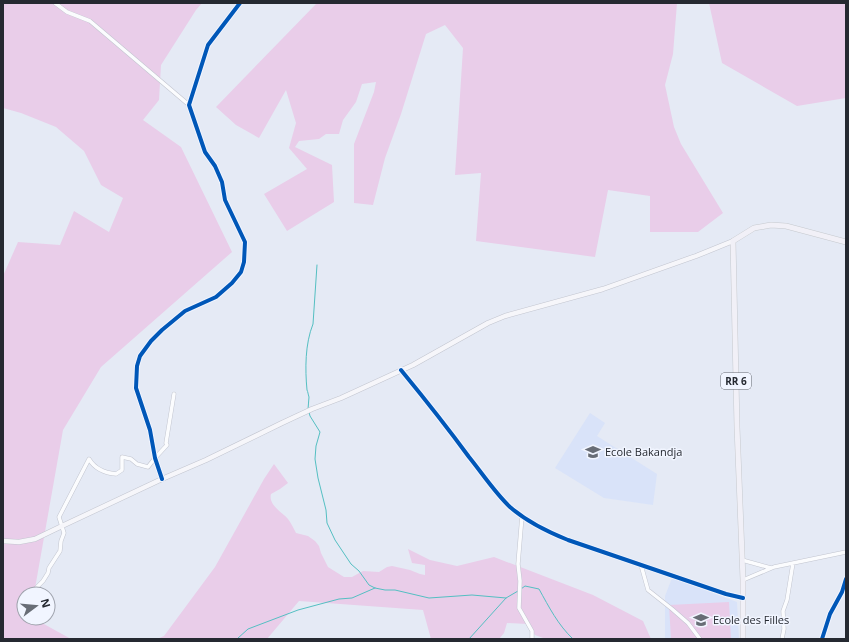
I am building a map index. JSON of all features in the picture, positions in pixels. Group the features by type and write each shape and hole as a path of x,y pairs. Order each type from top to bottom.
{"main road":[{"path":"3,541 19,542 35,538 62,526 206,460 312,409 341,398 401,370 488,323 505,316 603,289 733,241 754,228 771,225 786,226 846,242"},
{"name":"RR 6","path":"733,241 736,427 742,560 743,639"}],"street":[{"path":"56,3 68,12 90,21 189,105 205,152 215,166 222,182 225,200 245,242 242,272 216,297 185,311 162,330 151,341 140,356 136,366 136,388 150,430 155,458 162,479"},
{"path":"189,105 208,45 240,3"},
{"path":"401,370 509,506 522,516 553,534 568,540 726,594 743,598"},
{"path":"38,586 43,581 60,551 64,533 59,517 89,459 93,465 108,474 116,474 122,470 122,457 148,467 167,445 166,443 174,394"},
{"path":"522,516 518,564 520,581 519,608 532,631 532,639"},
{"path":"742,580 771,568 846,552"},
{"path":"742,560 771,568"},
{"path":"782,639 784,628 783,611 787,600 793,563"},
{"path":"641,565 648,590 672,608 700,639"},
{"path":"822,639 830,614 842,592 846,579"}],"shaded area":[{"path":"3,3 202,3 161,65 159,100 143,120 181,147 232,252 101,367 63,430 35,586 16,586 16,626 47,626 71,639 3,639 3,276 18,242 60,245 74,211 109,232 123,198 101,185 84,151 56,127 21,113 3,108"},
{"path":"317,3 677,3 673,54 665,85 674,127 681,144 723,213 698,232 650,232 650,196 608,190 595,257 476,241 481,173 455,175 463,48 445,25 426,34 401,114 385,158 373,205 354,203 354,144 374,92 376,82 362,84 356,102 343,120 339,134 326,134 319,139 299,141 295,147 332,165 334,202 287,231 264,194 307,169 289,148 296,123 286,90 259,138 236,125 216,107"},
{"path":"709,3 846,3 846,98 797,106 722,63"},
{"name":"Ecole Bakandja","path":"590,413 605,423 597,436 657,474 653,505 604,498 555,468"},
{"path":"274,464 288,483 271,494 273,505 288,519 296,533 308,536 315,541 319,546 328,567 344,577 352,577 363,571 379,572 392,566 425,575 425,565 412,563 408,549 430,560 457,566 494,557 593,595 643,621 651,639 546,639 535,635 528,624 507,623 504,633 499,639 431,639 423,610 299,601 267,639 157,639 164,636 215,567 264,479"},
{"name":"Ecole des Filles","path":"672,578 737,602 739,639 665,639 665,596"},
{"path":"729,602 731,639 671,639 669,605"}],"waterway":[{"path":"308,409 309,397 306,382 306,357 308,340 313,324 317,265"},
{"path":"309,412 320,432 316,446 315,459 326,510 327,523 335,540 351,564 359,571 369,585 375,588 395,590 429,598 472,595 506,598"},
{"path":"521,589 525,586 539,589 558,622 573,639"},
{"path":"237,639 248,629 298,610 339,599 352,598 375,588"},
{"path":"469,639 506,598 518,591"}],"cycle path":[{"path":"162,479 155,458 150,430 136,388 137,366 140,356 151,341 185,311 216,297 232,283 241,272 244,262 245,242 225,200 222,182 215,166 205,152 189,105 208,45 240,3"},
{"path":"401,370 494,489 510,507 523,517 545,530 568,540 726,594 743,598"},
{"path":"822,639 830,614 842,592 846,579"}],"place":[{"name":"Ecole Bakandja","path":"593,452"},
{"name":"Ecole des Filles","path":"701,620"}]}
